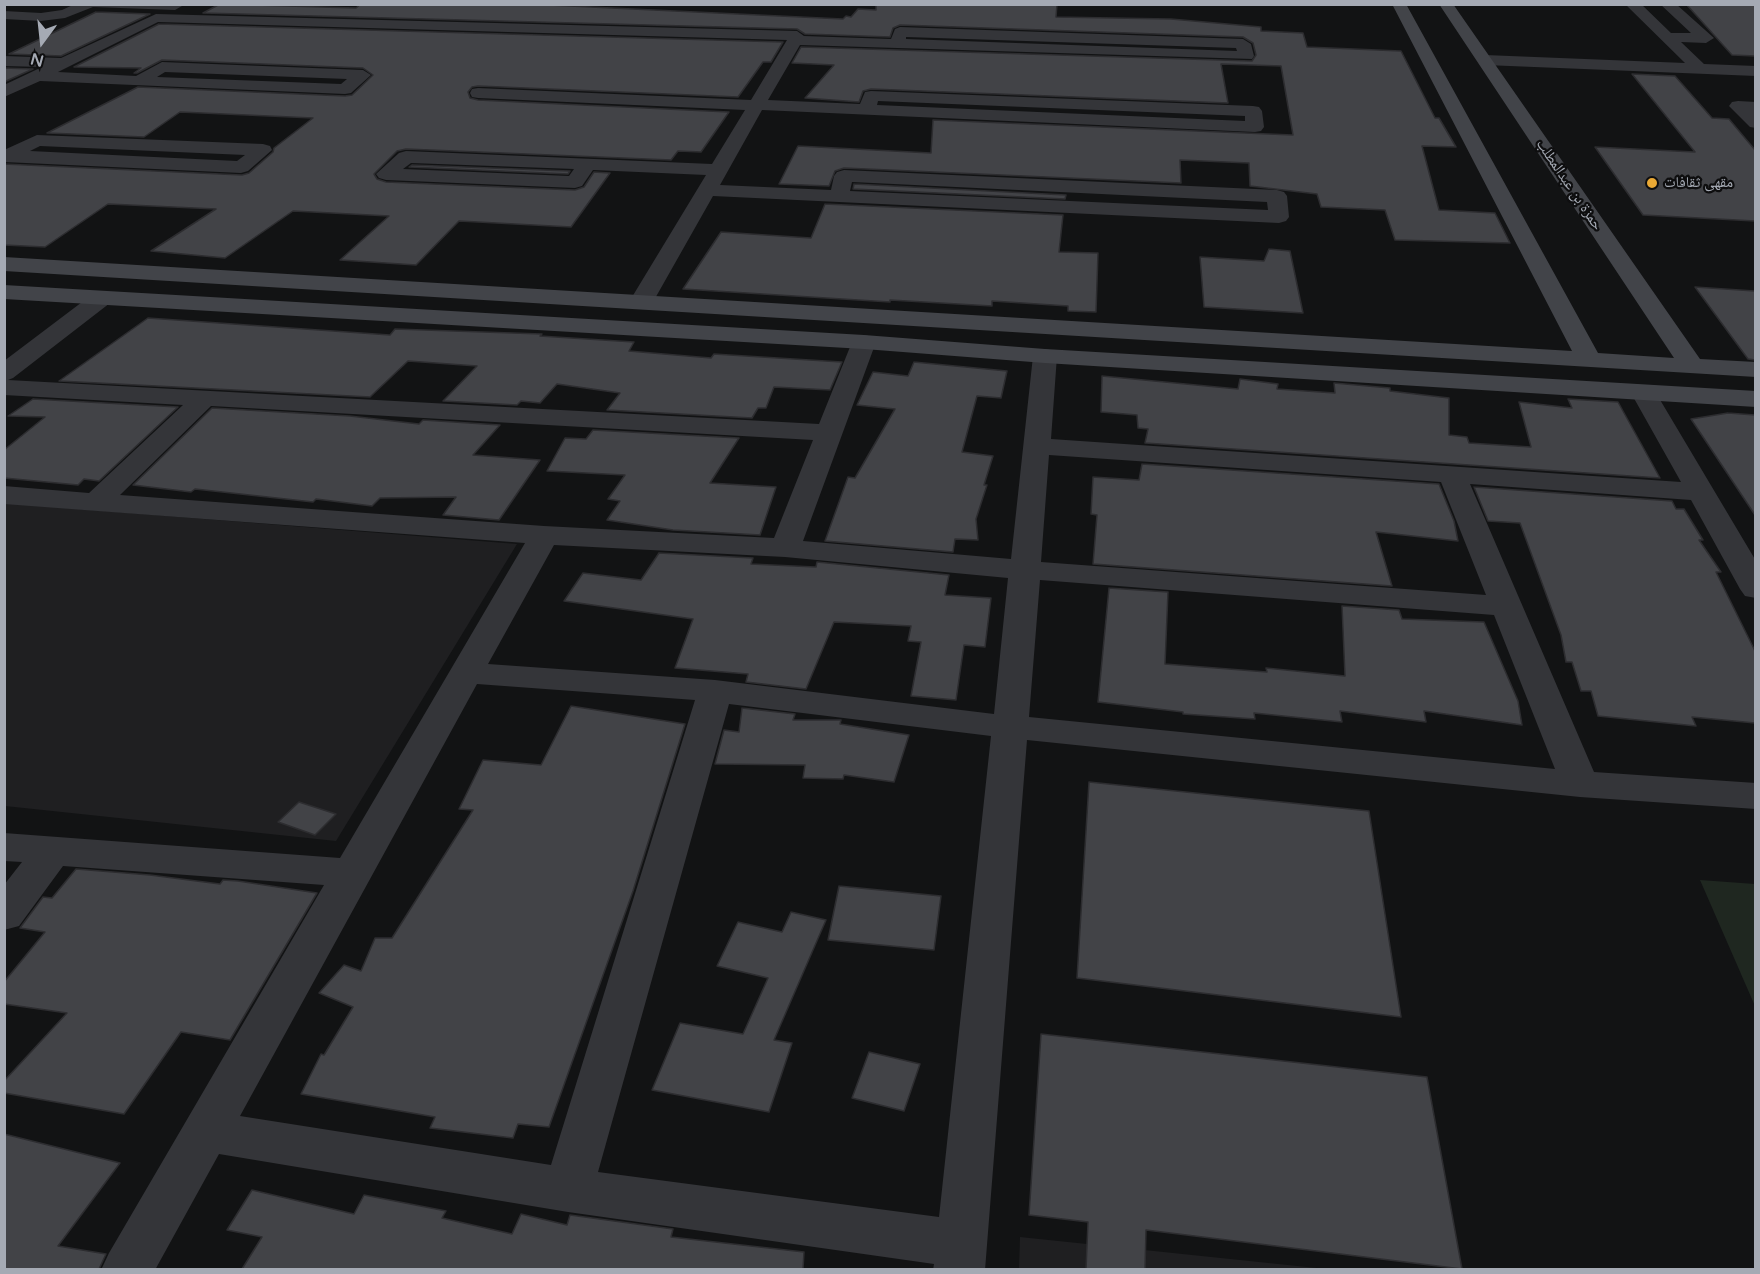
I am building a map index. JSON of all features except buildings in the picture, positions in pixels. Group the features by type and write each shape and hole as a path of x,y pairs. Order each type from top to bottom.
{"street":[{"path":"4,15 41,17 65,14 88,4"},
{"path":"98,4 177,5"},
{"path":"1399,4 1589,360"},
{"name":"حمزة بن عبدالمطلب","path":"1446,4 1692,366"},
{"path":"1632,4 1700,69"},
{"path":"1666,37 1706,38 1667,4"},
{"path":"4,92 156,18 177,5"},
{"path":"156,18 797,36 641,302"},
{"path":"794,40 897,44 1246,56 1243,44 900,32 897,44"},
{"path":"1485,60 1700,69 1752,74"},
{"path":"4,61 62,63"},
{"path":"37,76 139,81 345,89 363,75 162,67 139,81"},
{"path":"646,100 657,87 493,80 478,93 878,111 1256,127 1253,111 871,96 867,110"},
{"path":"1755,107 1738,106 1755,123"},
{"path":"37,140 263,150 241,167 7,156 37,140"},
{"path":"587,165 575,182 386,174 406,157 718,170"},
{"path":"706,190 1279,217 1277,196 844,176 839,196"},
{"path":"4,264 1755,370"},
{"path":"4,292 864,342 1045,356 1755,399"},
{"path":"4,373 102,298"},
{"path":"785,548 864,342"},
{"path":"206,1131 960,1257 1045,356"},
{"path":"4,387 203,400 829,433"},
{"path":"1644,393 1755,589"},
{"path":"96,502 203,400"},
{"path":"1037,446 1701,492"},
{"path":"1452,475 1580,784"},
{"path":"4,495 544,535 785,548 1024,570 1506,606"},
{"path":"127,1269 544,535"},
{"path":"466,673 715,691 1009,727 1580,784 1755,796"},
{"path":"568,1190 715,691"},
{"path":"4,847 352,873"},
{"path":"4,915 53,851"}],"shaded area":[{"path":"4,503 517,544 336,841 5,806"},
{"path":"1700,880 1755,884 1755,1006"},
{"path":"1020,1237 1326,1269 1019,1270"}],"place":[{"name":"مقهى ثقافات","path":"1652,183"}]}
